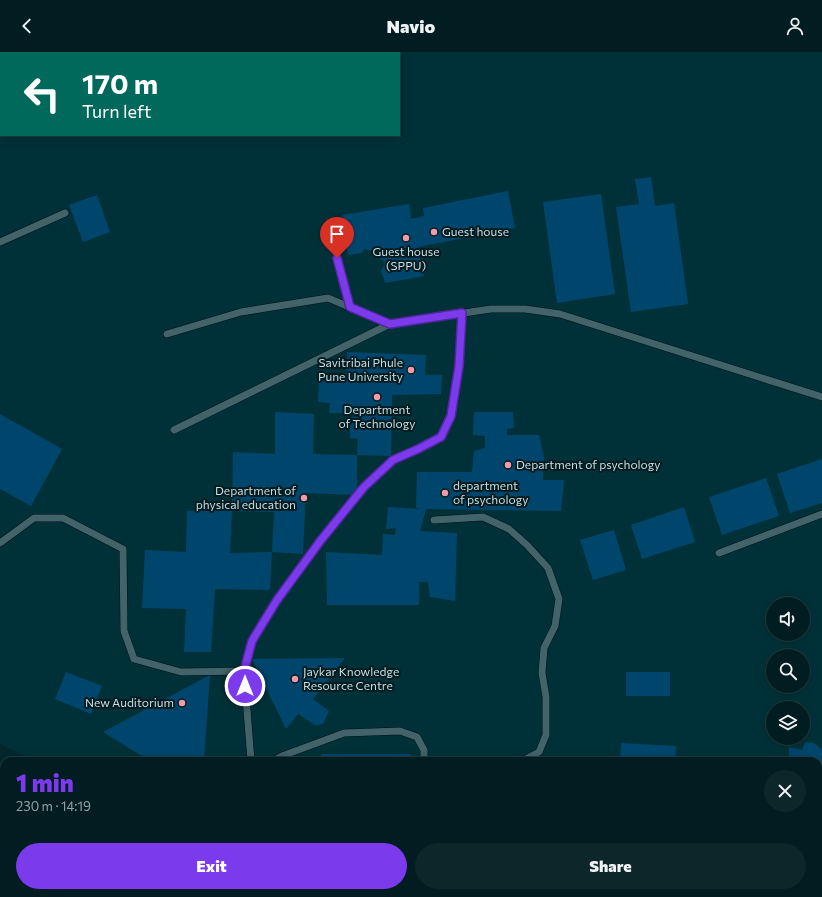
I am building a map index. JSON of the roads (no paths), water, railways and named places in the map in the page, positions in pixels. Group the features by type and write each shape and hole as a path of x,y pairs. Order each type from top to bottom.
{"lane":[{"path":"0,242 64,213"},
{"path":"337,258 350,307"},
{"path":"167,334 241,312 328,298 390,324"},
{"path":"174,430 390,324 491,309 525,309 560,314 822,396"},
{"path":"251,757 244,671 252,641 277,600 321,540 364,487 393,460 441,437 451,416 459,366 462,313"},
{"path":"719,554 822,514"},
{"path":"434,520 483,517 509,529 527,544 548,568 559,599 555,626 544,648 542,673 546,697 546,735 539,752 530,757"},
{"path":"0,543 34,518 63,518 123,550 124,631 134,659 181,672 244,671"},
{"path":"282,757 344,733 400,731 417,737 424,750 424,757"}],"place":[{"name":"Guest house","path":"434,232"},
{"name":"Guest house (SPPU)","path":"406,238"},
{"name":"Savitribai Phule Pune University","path":"411,370"},
{"name":"Department of Technology","path":"377,397"},
{"name":"Department of psychology","path":"508,465"},
{"name":"department of psychology","path":"445,493"},
{"name":"Department of physical education","path":"304,498"},
{"name":"Jaykar Knowledge Resource Centre","path":"295,679"},
{"name":"New Auditorium","path":"182,703"}]}
